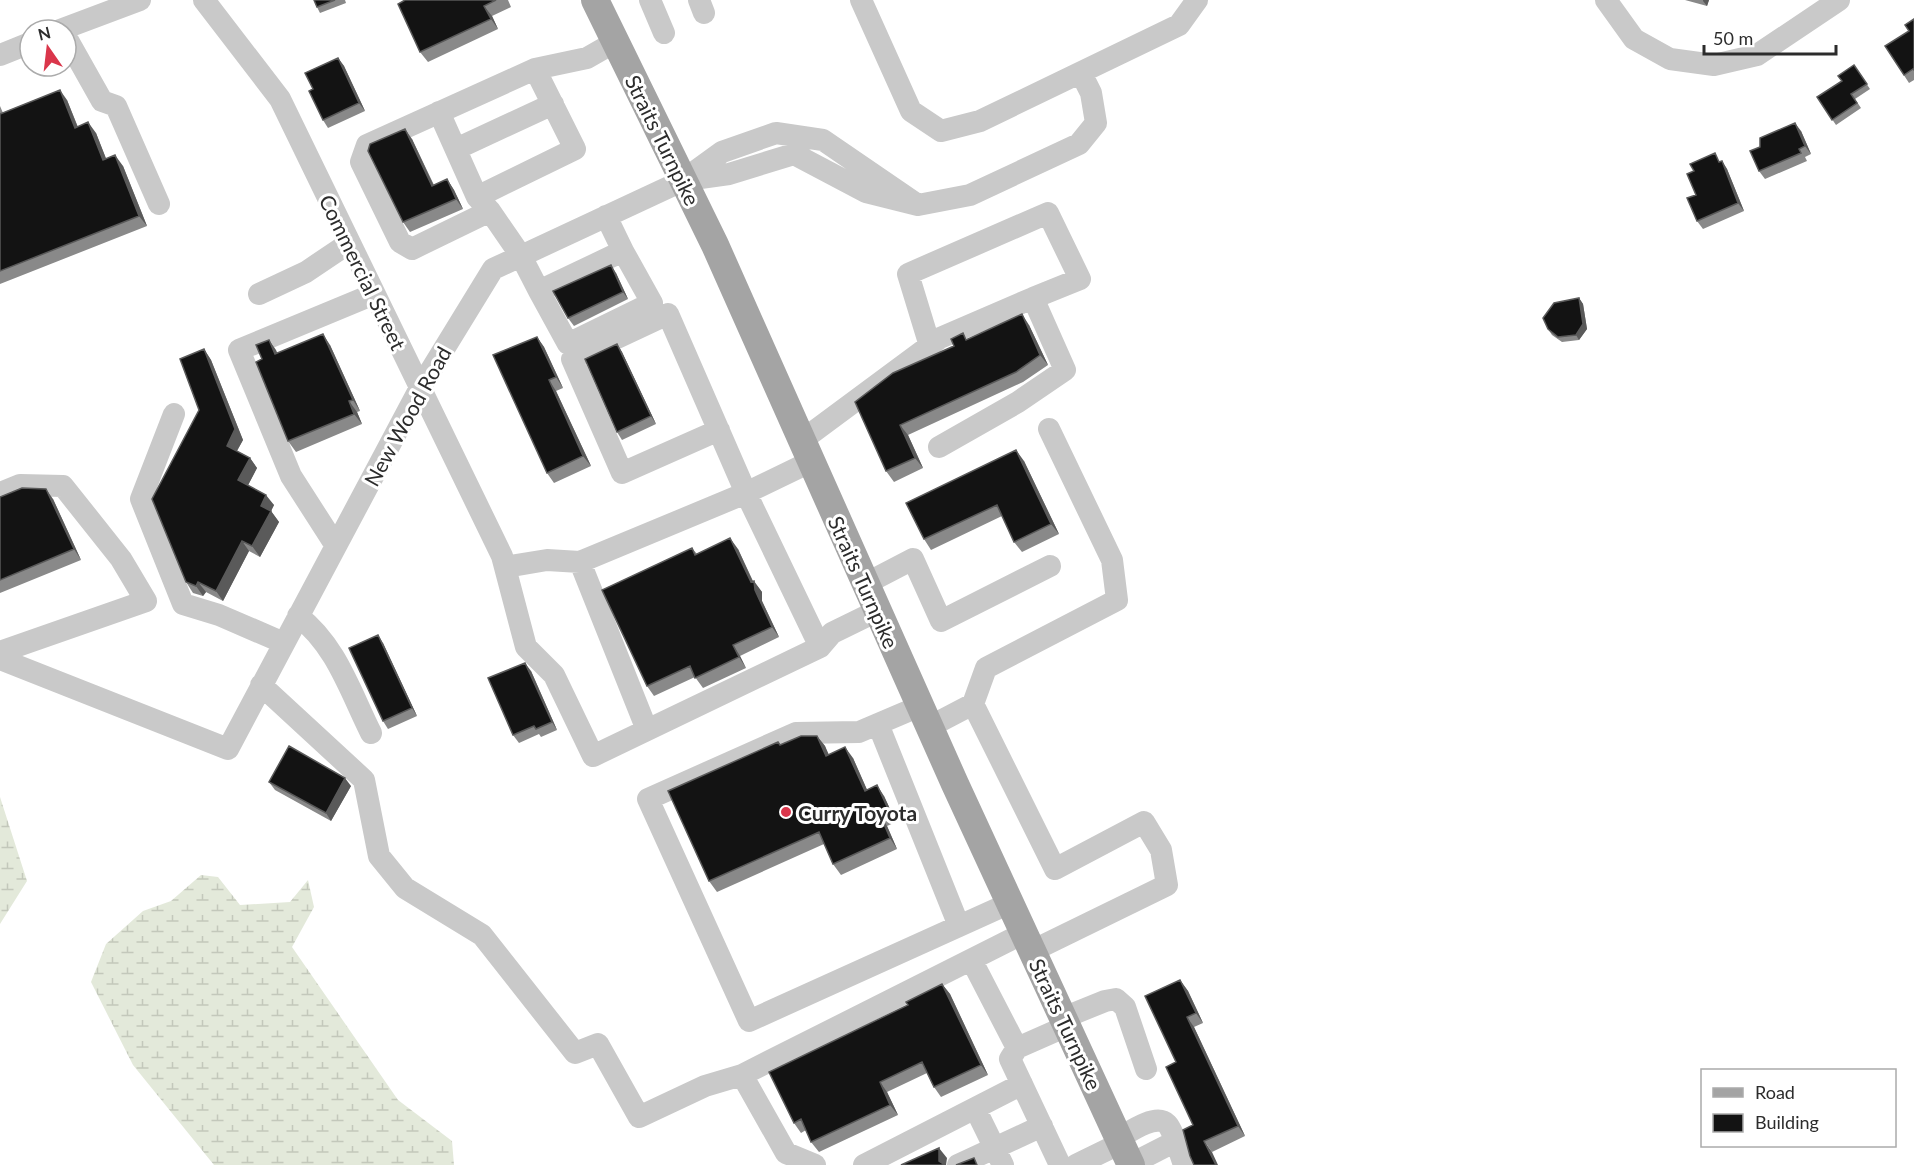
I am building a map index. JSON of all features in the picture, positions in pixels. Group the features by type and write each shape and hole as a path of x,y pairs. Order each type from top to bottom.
{"main road":[{"name":"Straits Turnpike","path":"595,0 715,245 877,611 1125,1152"}],"street":[{"path":"78,24 140,0"},
{"name":"Commercial Street","path":"204,0 280,99 504,562 526,647 554,675 593,756 647,730"},
{"path":"650,0 664,33"},
{"path":"861,0 910,111 941,131 980,121 1179,25 1197,0"},
{"path":"1606,0 1634,39 1670,59 1714,64 1757,55 1839,0"},
{"path":"535,69 575,149 412,249 400,242 361,162 367,146 535,69 587,57 615,42"},
{"path":"0,55 18,48"},
{"path":"78,58 102,101 116,106 159,204"},
{"name":"New Wood Road","path":"0,659 228,748 420,388 493,269 682,181 722,152 777,133 823,140 918,205 970,195 1079,144 1095,123 1090,93 1081,74"},
{"path":"456,149 553,104"},
{"path":"439,112 484,204 521,256 568,344 652,303 606,216"},
{"path":"504,562 547,560 580,562 746,493 805,451 940,338 1080,279 1048,213 908,274 930,346"},
{"path":"259,294 306,272 349,243"},
{"path":"539,291 623,251"},
{"path":"336,546 291,476 239,350 374,294"},
{"path":"939,447 1018,402 1065,370 1033,298"},
{"path":"719,430 622,473 572,359 668,314 719,430 746,493 820,648"},
{"path":"174,414 141,499 183,604 219,615 284,643"},
{"path":"261,685 364,780 379,856 405,888 482,935 575,1053 598,1044 639,1117 705,1086 742,1075 972,961 1028,942 1167,885 1161,850 1144,822 1055,869 973,704 986,668 1117,600 1112,560 1049,429"},
{"path":"0,493 20,485 63,486 121,559 146,601 0,652"},
{"path":"865,584 913,559 941,621 1050,566"},
{"path":"580,562 647,730 820,648 832,633 877,611"},
{"path":"298,616 316,630 330,649 371,733"},
{"path":"973,704 925,717 869,728 796,733 648,799 749,1021 1010,903"},
{"path":"869,728 960,926"},
{"path":"972,961 1017,1048"},
{"path":"1059,1165 1010,1059 1017,1048 1105,1001 1116,999 1125,1007 1146,1069"},
{"path":"742,1075 786,1153 815,1165"},
{"path":"864,1165 1022,1084"},
{"path":"975,1108 999,1156"},
{"path":"1076,1165 1125,1152 1152,1121 1162,1120 1168,1124 1184,1165"},
{"path":"958,1165 999,1156 1041,1126"}],"green space":[{"path":"0,797 27,881 0,924"},
{"path":"201,875 218,877 240,905 290,902 308,880 314,907 292,947 398,1100 452,1141 454,1165 214,1165 133,1065 91,982 106,944 143,911 171,901"}],"building":[{"path":"314,0 335,0 317,7"},
{"path":"405,0 496,0 484,6 491,19 420,52 398,4"},
{"path":"1914,19 1914,70 1904,75 1885,46 1909,31 1905,25"},
{"path":"338,58 359,103 323,120 309,91 313,89 305,73"},
{"path":"1854,65 1867,84 1851,94 1857,103 1832,120 1817,97 1842,81 1838,76"},
{"path":"60,90 75,128 88,122 103,160 115,155 139,216 0,271 0,114"},
{"path":"1795,123 1805,146 1799,149 1801,153 1759,171 1750,151 1760,147 1760,138"},
{"path":"405,129 432,186 447,179 456,199 403,222 368,151 370,144"},
{"path":"1715,153 1719,162 1722,161 1738,203 1697,221 1687,198 1696,195 1687,174 1694,171 1690,164"},
{"path":"611,265 623,292 568,318 553,291"},
{"path":"1579,298 1583,324 1576,335 1558,337 1548,329 1543,318 1554,303"},
{"path":"1022,314 1040,355 1016,372 900,425 915,458 886,471 855,402 893,373 954,346 951,339 963,333 966,340"},
{"path":"323,334 353,400 349,401 354,414 288,441 256,362 262,359 256,345 269,340 275,354"},
{"path":"537,337 556,377 549,380 583,456 547,473 493,355"},
{"path":"617,344 651,416 617,432 585,359"},
{"path":"204,349 235,429 227,446 250,458 238,480 266,495 261,506 271,511 252,546 242,541 216,591 198,582 196,586 186,582 152,499 199,410 180,359"},
{"path":"1016,450 1051,524 1014,542 997,505 924,539 906,503"},
{"path":"22,488 46,489 74,549 0,580 0,497"},
{"path":"730,538 751,582 754,581 755,590 772,627 733,645 739,657 695,678 690,666 647,686 602,590 692,548 695,555"},
{"path":"378,635 412,708 383,721 349,648"},
{"path":"525,663 552,722 536,729 534,726 513,735 488,678"},
{"name":"Curry Toyota","path":"801,736 817,736 826,756 845,747 865,791 877,785 889,811 880,815 890,838 833,864 819,832 709,881 668,791 778,742 780,745"},
{"path":"289,746 345,778 326,813 269,782"},
{"path":"1180,980 1196,1013 1187,1017 1238,1126 1204,1141 1216,1165 1194,1165 1190,1156 1183,1130 1193,1125 1166,1067 1176,1062 1145,996"},
{"path":"942,984 981,1065 934,1087 922,1062 880,1082 890,1105 811,1142 801,1119 794,1123 769,1072 908,1005 906,1002"},
{"path":"939,1148 939,1161 945,1165 901,1165"},
{"path":"974,1158 977,1165 956,1165"}],"place":[{"name":"Curry Toyota","path":"786,812"}]}
